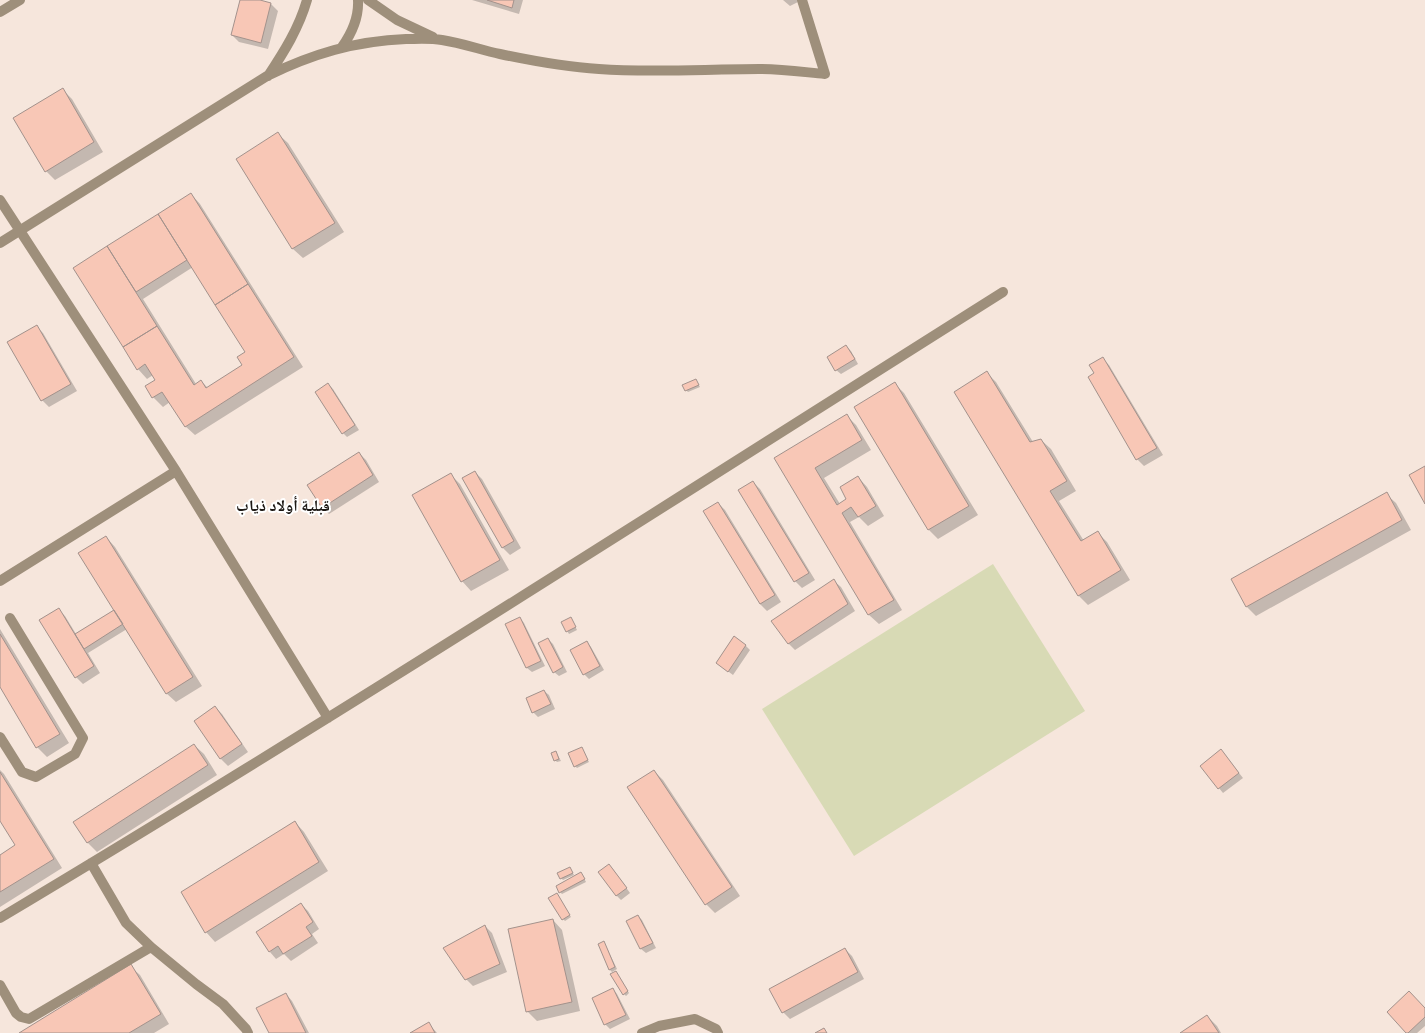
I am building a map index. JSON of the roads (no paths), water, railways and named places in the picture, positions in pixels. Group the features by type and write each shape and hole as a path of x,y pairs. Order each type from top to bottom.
{"street":[{"path":"0,12 20,0"},
{"path":"267,76 292,37 307,0"},
{"path":"342,47 354,27 357,15 358,0"},
{"path":"368,0 397,20 441,40"},
{"path":"0,244 267,76 316,54 342,47 391,40 416,39 441,40 522,59 594,69 642,71 760,69 825,74 802,0"},
{"path":"0,200 176,471 328,718"},
{"path":"0,918 328,718 1003,292"},
{"path":"0,581 176,471"},
{"path":"0,737 22,772 36,777 75,754 83,738 10,618"},
{"path":"91,863 126,923 151,947 223,1004 248,1033"},
{"path":"0,985 16,1013 21,1018 29,1019 151,947"},
{"path":"642,1033 658,1026 695,1019 716,1029 718,1033"}],"district":[{"name":"قبلية أولاد ذياب","path":"283,505"}]}
